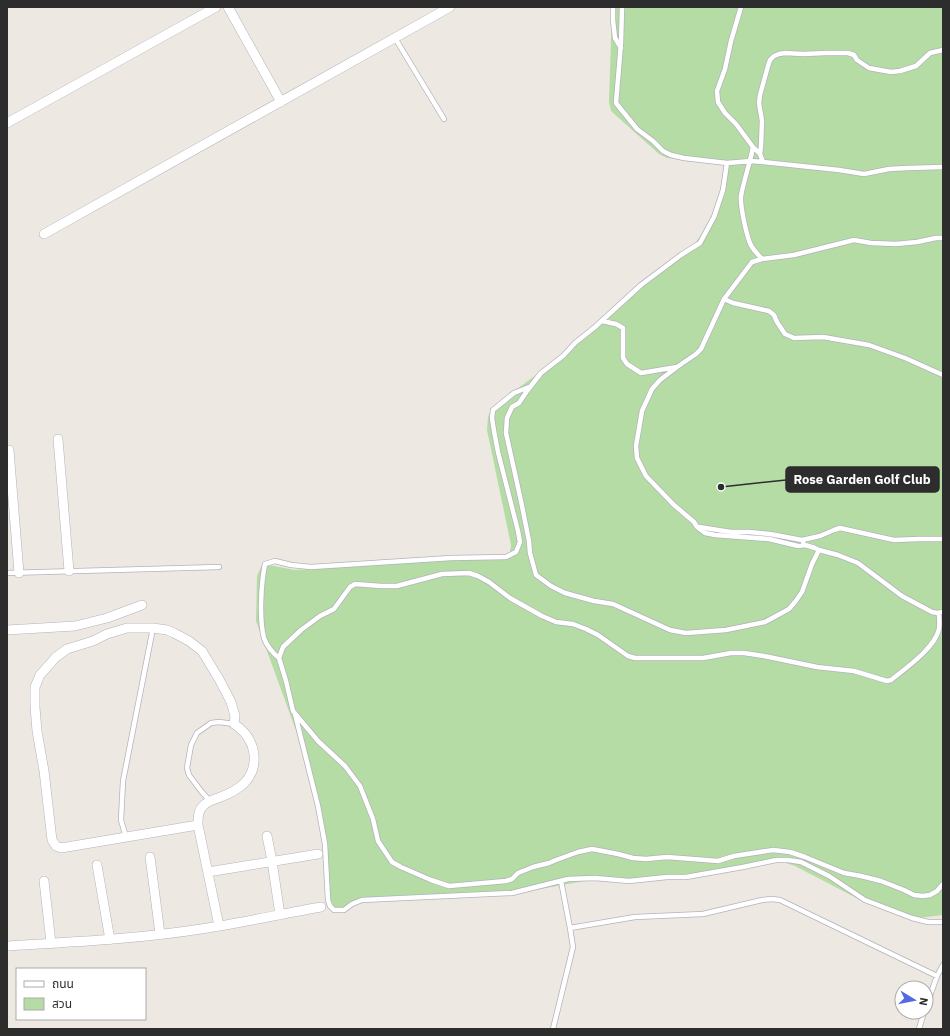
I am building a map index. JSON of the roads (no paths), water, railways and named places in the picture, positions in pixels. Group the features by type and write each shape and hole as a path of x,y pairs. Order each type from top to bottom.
{"street":[{"path":"7,123 216,7"},
{"path":"228,7 281,102"},
{"path":"44,234 450,7"},
{"path":"58,439 69,571"},
{"path":"9,450 19,573"},
{"path":"7,630 75,626 107,618 142,605"},
{"path":"198,825 61,848 56,846 52,840 35,707 35,687 40,675 56,657 67,649 127,628 153,628 167,630 174,633 189,641 202,651 219,679 231,702 235,716 234,724 247,734 252,744 254,753 254,762 251,775 248,780 240,787 226,795 204,804 198,814 198,825 219,926"},
{"path":"267,836 280,915"},
{"path":"208,872 318,854"},
{"path":"150,857 160,934"},
{"path":"97,865 110,940"},
{"path":"44,881 51,943"},
{"path":"7,946 110,940 160,934 219,926 321,907"}],"lane":[{"path":"613,7 615,38 621,48"},
{"path":"622,7 621,48 616,103 637,129 663,151 671,155 697,160 727,163 751,161 864,174 889,169 943,167"},
{"path":"741,7 730,41 725,69 717,91 718,102 753,148 760,154"},
{"path":"395,38 444,119"},
{"path":"763,162 760,154 762,121 759,103 770,60 774,56 784,53 848,53 854,55 857,60 869,68 890,72 900,71 916,66 930,53 943,50"},
{"path":"753,148 751,161 741,196 741,203 742,214 752,247 762,259"},
{"path":"727,163 720,200 714,216 700,242 641,285 602,321 575,343 563,356 542,373 530,386 519,403 512,407 507,418 506,433 529,541 530,553 536,575 550,586 564,593 594,601 613,604 670,630 686,632 726,630 765,622 789,609 802,592 812,564 819,550"},
{"path":"279,658 283,648 301,630 320,616 334,609 350,586 355,584 397,586 442,574 469,573 489,582 510,598 542,616 556,622 573,624 586,629 598,635 628,656 635,658 702,658 732,653 744,653 817,667 854,671 887,681 891,680 926,651 938,634 941,613 932,612 902,596 858,563 838,555 805,545 798,546 769,539 714,532 705,533 674,505 646,476 637,458 636,446 642,411 652,389 660,380 696,354 700,349 724,299 752,262 762,259 794,255 854,240 871,243 896,244 943,238"},
{"path":"724,299 733,303 769,311 774,314 777,322 785,334 794,338 823,337 869,345 905,358 943,375"},
{"path":"602,321 616,324 623,328 623,358 627,364 634,369 641,373 677,367"},
{"path":"530,386 514,393 493,410 494,431 498,452 520,542 516,552 506,557 451,558 311,567 275,562 265,564 262,602 265,639 271,651 279,658 318,806 325,844 328,900 330,906 334,910 344,910 352,904 362,900 512,893 568,879 595,878 629,881 667,877 686,877 776,860 788,860 801,862 829,876 865,900 912,918 928,922 943,922"},
{"path":"731,534 749,532 802,540 820,536 840,528 894,540 943,539"},
{"path":"802,540 805,545"},
{"path":"7,573 220,567"},
{"path":"126,837 121,820 123,781 153,628"},
{"path":"294,711 318,741 344,766 360,786 378,841 392,862 431,880 449,886 506,881 512,879 518,873 533,867 549,863 578,852 592,850 633,858 646,859 667,857 718,860 773,850 790,852 844,873 881,881 914,895 930,895 937,891 943,884"},
{"path":"210,801 200,791 189,775 188,768 191,744 197,733 211,723 219,722 234,724"},
{"path":"553,1029 573,947 561,880"},
{"path":"570,928 635,917 703,914 762,900 780,900 937,976"},
{"path":"934,984 943,965"}],"place":[{"name":"Rose Garden Golf Club","path":"721,487"}]}
